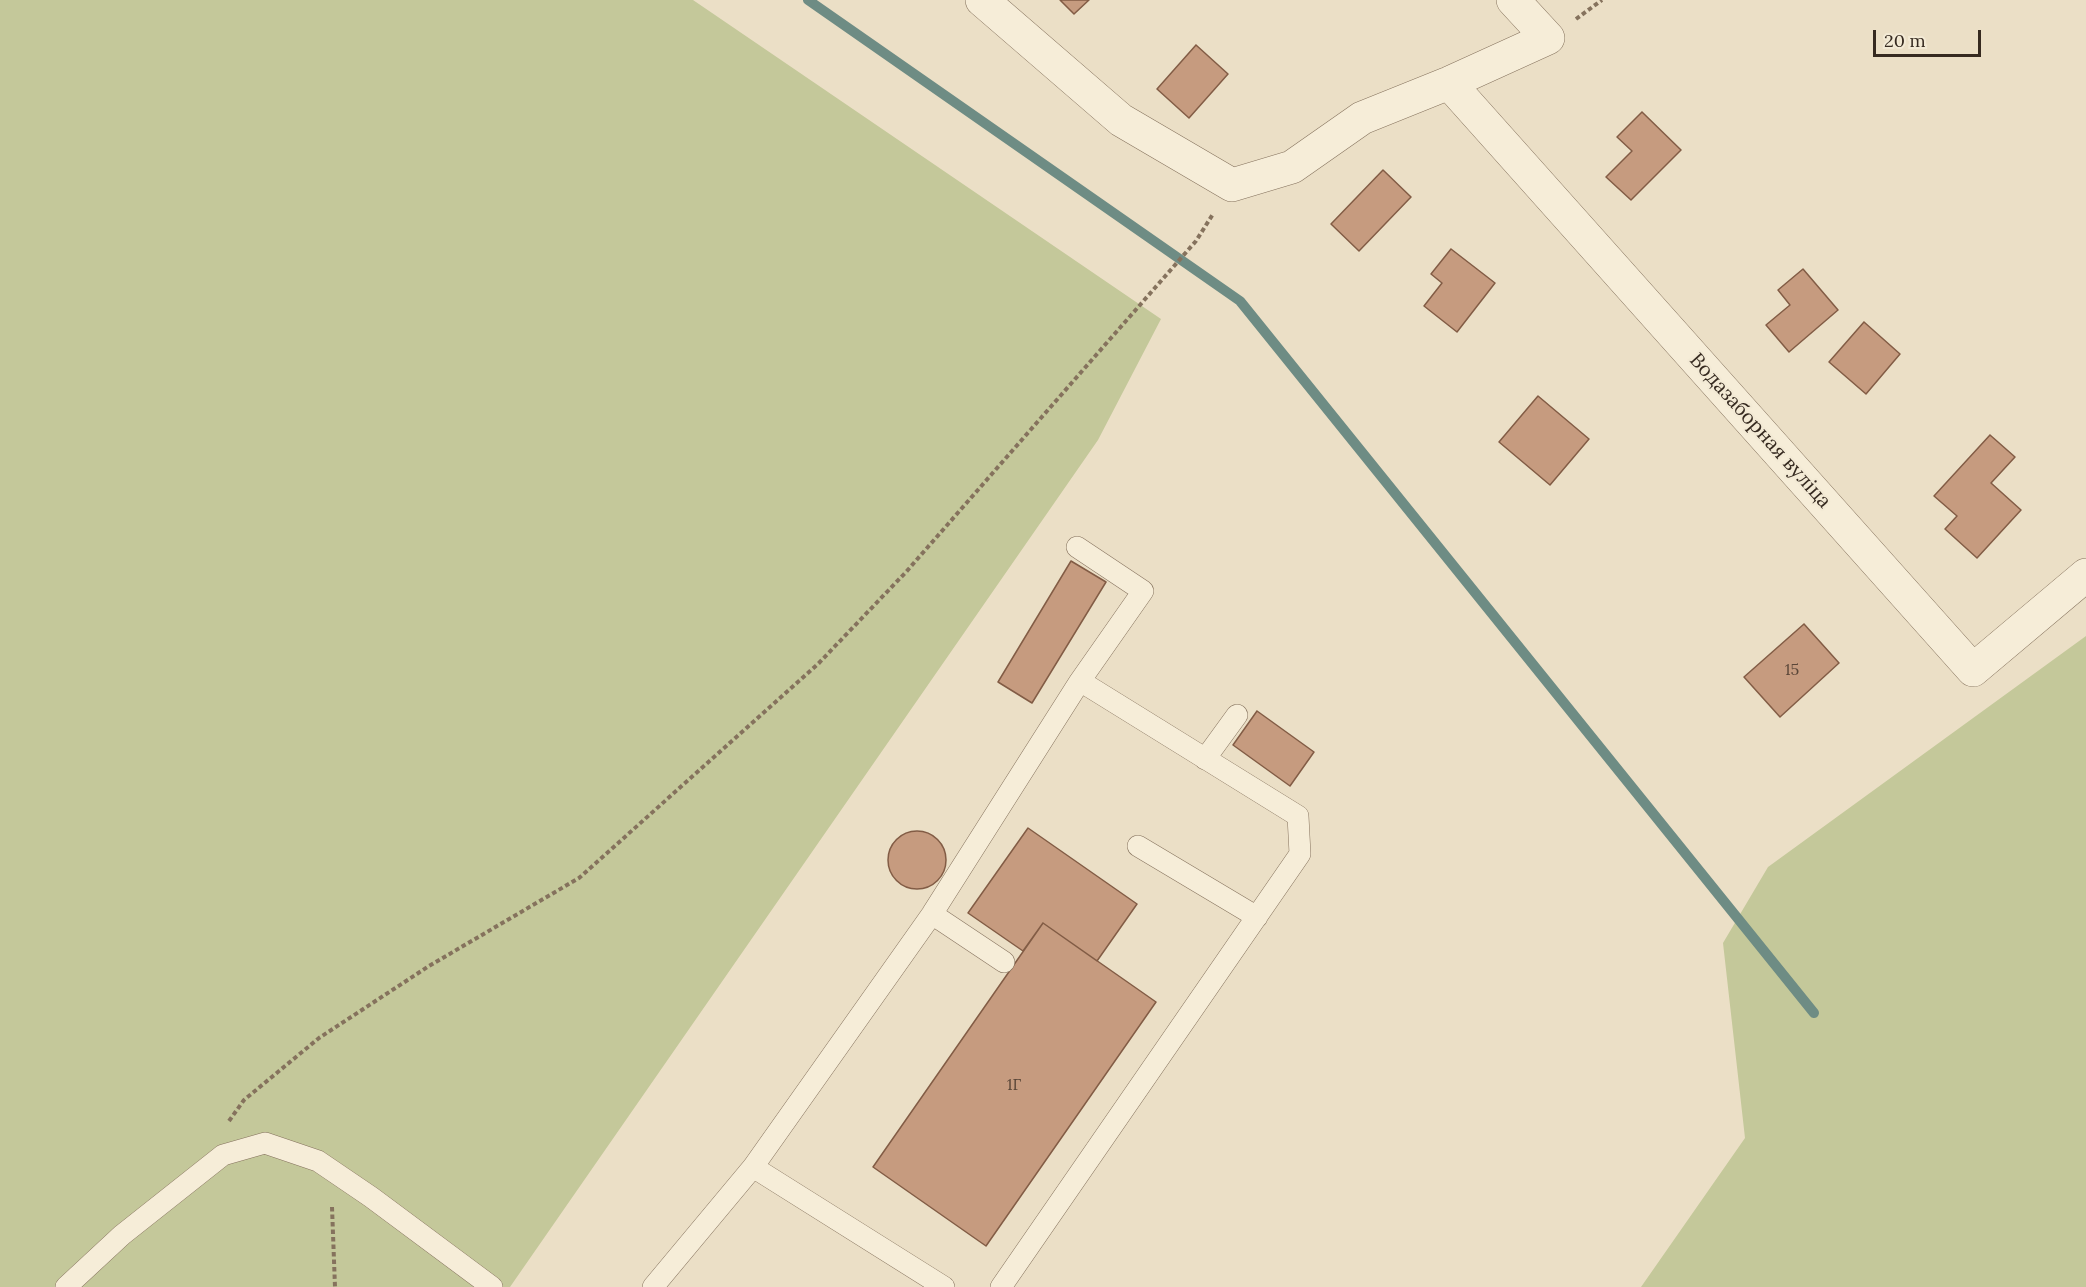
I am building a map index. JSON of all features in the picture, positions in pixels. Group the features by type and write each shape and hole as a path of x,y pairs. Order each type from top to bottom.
{"street":[{"path":"982,0 1121,120 1232,185 1292,167 1362,118 1449,83 1548,38 1513,0"},
{"name":"Водазаборная вуліца","path":"1449,83 1973,670 2086,575"}],"lane":[{"path":"653,1287 753,1167 932,914 1080,681 1143,591 1077,547"},
{"path":"1001,1287 1300,854 1298,816 1080,681"},
{"path":"1205,759 1237,715"},
{"path":"1138,846 1257,917"},
{"path":"932,914 1004,962"},
{"path":"66,1287 122,1234 224,1155 265,1143 318,1161 371,1197 492,1287"},
{"path":"753,1167 944,1287"}],"path":[{"path":"225,1128 244,1100 319,1038 429,966 579,878 818,664 906,572 1196,241"},
{"path":"332,1206 335,1287"}],"green space":[{"path":"0,0 693,0 1161,319 1098,440 510,1287 0,1287"},
{"path":"2086,636 2086,1287 1641,1287 1745,1138 1723,943 1768,867"}],"building":[{"path":"1060,0 1089,0 1074,14"},
{"path":"1196,45 1228,74 1189,118 1157,89"},
{"path":"1642,112 1681,150 1631,200 1606,177 1632,151 1617,137"},
{"path":"1383,170 1411,197 1359,251 1331,224"},
{"path":"1451,249 1495,283 1457,332 1424,306 1442,283 1431,274"},
{"path":"1803,269 1838,310 1789,352 1766,325 1790,305 1778,290"},
{"path":"1864,322 1900,354 1866,394 1829,362"},
{"path":"1538,396 1589,439 1550,485 1499,442"},
{"path":"1990,435 2015,457 1991,483 2021,510 1977,558 1945,529 1957,516 1934,496"},
{"path":"1071,561 1106,582 1032,703 998,682"},
{"path":"1804,624 1839,663 1780,717 1744,677"},
{"path":"1257,711 1314,752 1290,786 1233,745"},
{"path":"1028,828 1137,904 1097,961 1043,923 1023,951 968,913"},
{"path":"911,831 923,831 938,839 946,854 946,866 938,881 923,889 911,889 896,881 888,866 888,854 896,839"},
{"path":"1043,923 1156,1002 986,1246 873,1167"}],"waterway":[{"path":"808,0 1240,301 1814,1013"}]}
